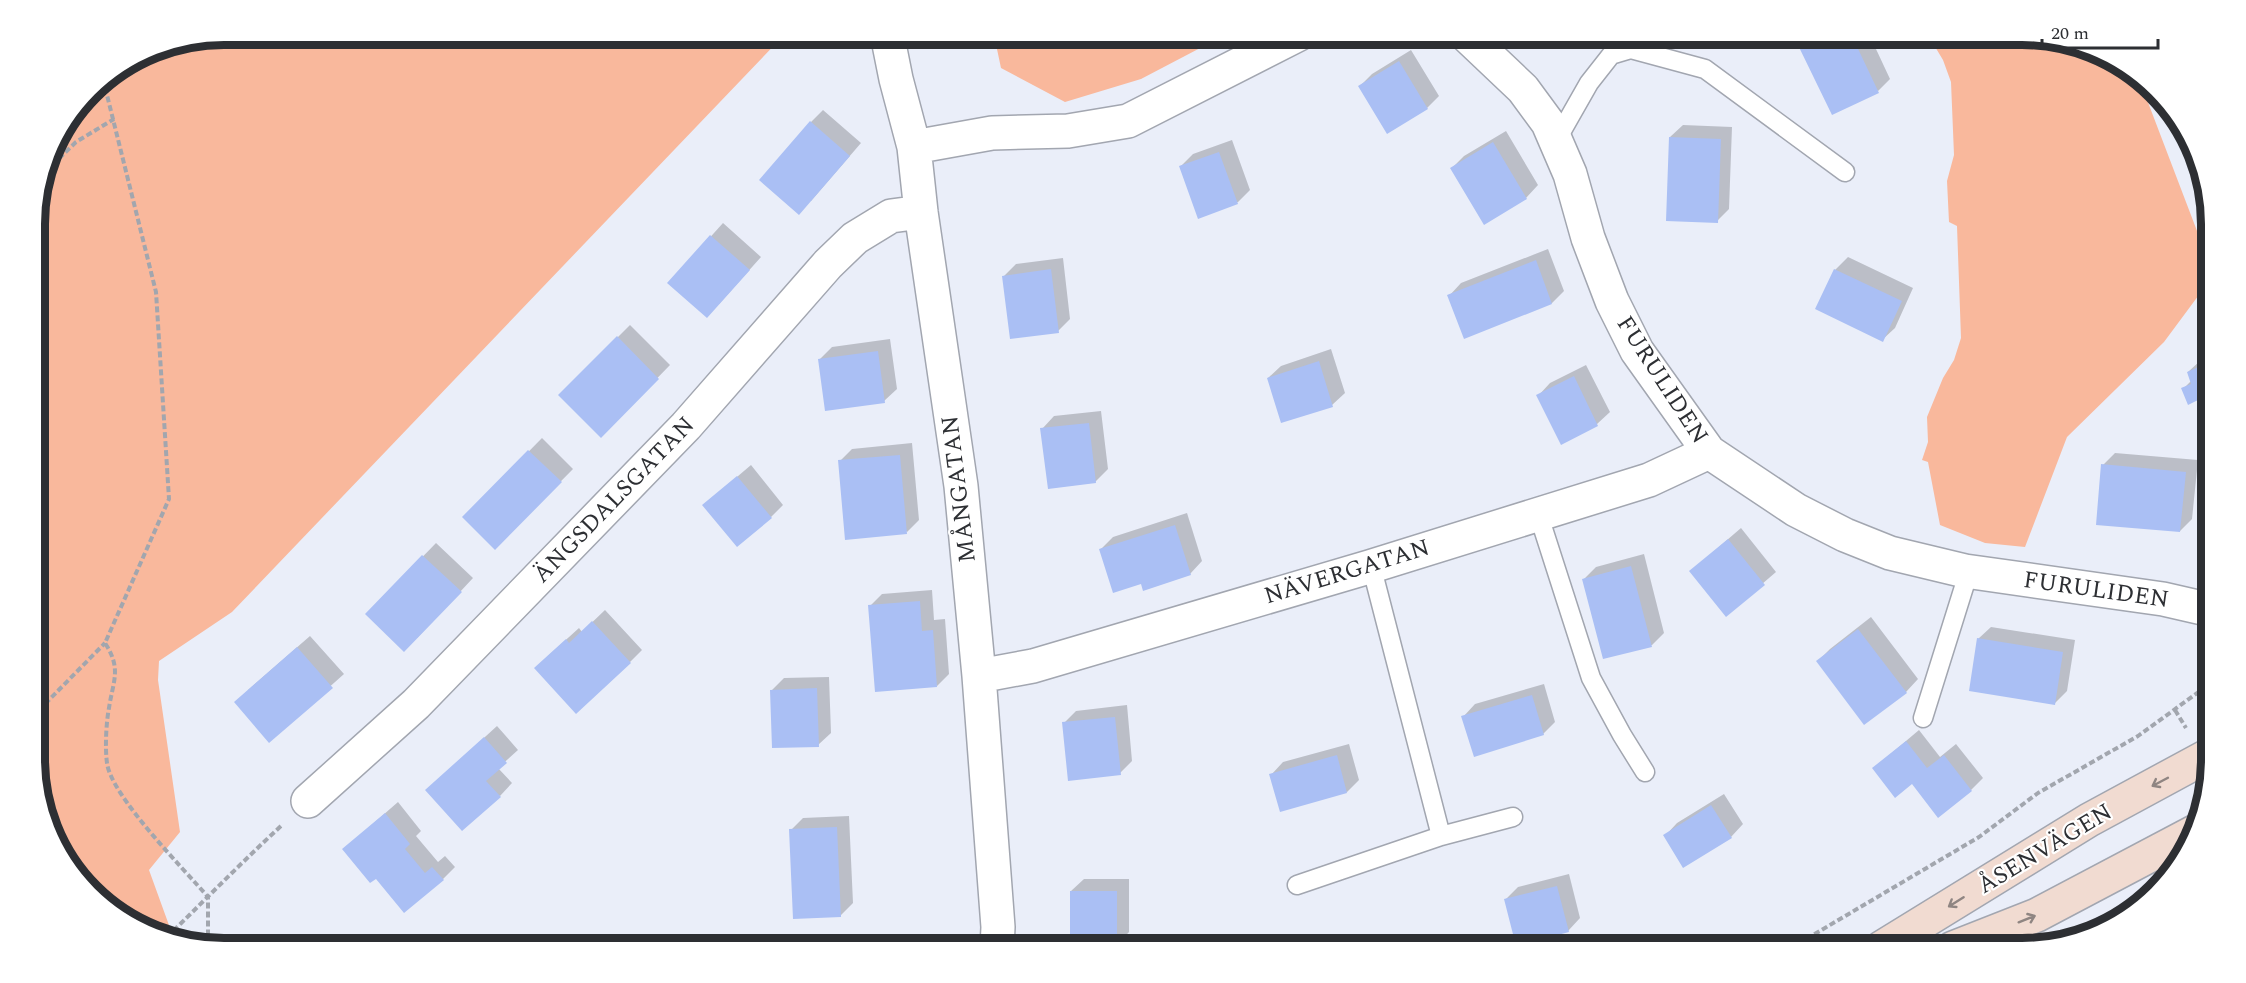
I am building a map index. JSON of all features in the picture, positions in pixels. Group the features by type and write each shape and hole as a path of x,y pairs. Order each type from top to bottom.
{"street":[{"name":"MÅNGATAN","path":"889,45 914,147 921,212 961,486 979,676 997,938"},
{"path":"914,147 992,133 1068,131 1128,121 1277,45"},
{"name":"FURULIDEN","path":"1477,45 1523,88 1548,123 1570,174 1588,238 1612,301 1638,351 1708,452 1796,510 1845,535 1890,553 1969,571 2163,599 2201,608"},
{"name":"ÄNGSDALSGATAN","path":"308,801 416,704 678,434 834,258 855,238 891,216 921,212"},
{"name":"NÄVERGATAN","path":"979,676 1033,666 1649,480 1708,452"},
{"name":"ÅSENVÄGEN","path":"1897,938 2089,820 2201,759"},
{"name":"ÅSENVÄGEN","path":"1978,938 2037,915 2182,838"}],"lane":[{"path":"1556,141 1589,83 1611,55 1630,49 1705,69 1845,172"},
{"path":"1538,513 1591,678 1645,772"},
{"path":"1371,565 1441,836"},
{"path":"1923,718 1969,571"},
{"path":"1297,885 1441,836 1513,817"}],"path":[{"path":"45,703 105,643 169,499 156,292 106,89"},
{"path":"57,160 76,142 114,119"},
{"path":"105,643 113,655 117,674 108,710 107,765 121,796 208,897 208,937"},
{"path":"1808,938 1979,837 2038,793 2138,736 2201,690"},
{"path":"173,931 228,875 308,801"}],"shaded area":[{"path":"212,45 774,45 232,612 159,661 158,680 180,832 149,870 171,930 134,914 97,886 69,849 51,806 47,783 45,759 45,212 51,177 75,124 97,97 134,69 166,54"},
{"path":"996,45 1206,45 1141,79 1065,102 1001,68"},
{"path":"1934,45 2022,45 2057,48 2091,59 2131,82 2145,93 2201,241 2201,292 2164,342 2067,437 2025,547 1985,543 1940,525 1928,462 1922,460 1928,442 1927,417 1943,378 1954,360 1961,338 1957,226 1949,222 1947,181 1954,155 1951,82 1943,60"}],"building":[{"path":"1798,45 1856,45 1879,93 1832,115"},
{"path":"1399,61 1428,109 1387,134 1358,86"},
{"path":"810,121 850,156 799,215 759,180"},
{"path":"1669,137 1721,139 1718,223 1666,221"},
{"path":"1493,142 1527,199 1484,225 1450,168"},
{"path":"1219,152 1238,204 1198,219 1179,166"},
{"path":"710,235 750,270 707,318 667,283"},
{"path":"1536,260 1552,304 1464,339 1447,295"},
{"path":"1051,269 1059,333 1010,339 1002,276"},
{"path":"1834,269 1902,301 1883,342 1815,309"},
{"path":"617,336 659,379 601,438 558,395"},
{"path":"878,351 885,403 825,411 818,359"},
{"path":"1319,361 1333,407 1281,423 1267,378"},
{"path":"2201,366 2201,407 2198,400 2188,405 2181,388 2191,384 2187,372"},
{"path":"1574,376 1598,426 1561,445 1536,395"},
{"path":"1089,423 1096,483 1048,489 1040,428"},
{"path":"528,450 562,482 495,550 462,517"},
{"path":"900,455 907,534 845,540 838,460"},
{"path":"2101,464 2186,472 2180,532 2096,525"},
{"path":"737,476 772,518 737,547 702,505"},
{"path":"1175,525 1191,575 1143,591 1141,584 1113,593 1099,549"},
{"path":"1728,539 1765,585 1726,617 1689,571"},
{"path":"422,555 462,592 404,652 365,614"},
{"path":"1631,566 1652,647 1603,659 1582,579"},
{"path":"920,601 922,631 933,630 937,687 875,692 868,605"},
{"path":"592,621 631,663 576,714 534,668 566,639 569,643"},
{"path":"1858,629 1907,693 1864,725 1816,661"},
{"path":"1977,638 2063,652 2055,705 1969,691"},
{"path":"297,647 333,688 269,743 234,702"},
{"path":"817,688 819,747 772,748 770,690"},
{"path":"1532,695 1544,735 1474,757 1461,716"},
{"path":"1115,717 1121,775 1068,781 1062,722"},
{"path":"484,737 507,763 486,781 501,797 462,831 425,790"},
{"path":"1906,741 1927,768 1944,755 1972,791 1938,818 1912,784 1895,798 1872,768"},
{"path":"1337,755 1347,793 1280,812 1269,774"},
{"path":"1711,805 1732,838 1683,868 1663,835"},
{"path":"385,813 410,844 405,849 425,873 432,867 444,880 404,913 376,879 370,883 342,849"},
{"path":"837,827 841,917 793,919 789,829"},
{"path":"1557,886 1569,932 1546,938 1514,938 1504,899"},
{"path":"1070,891 1117,891 1117,938 1070,938"}]}
